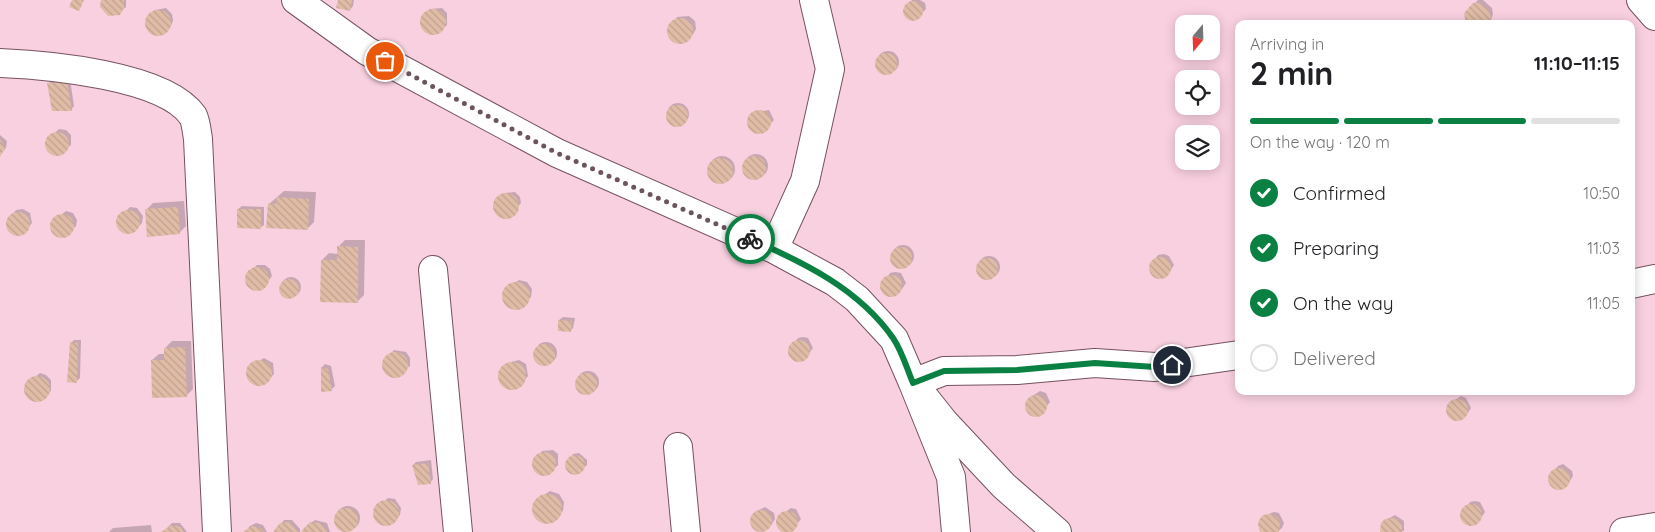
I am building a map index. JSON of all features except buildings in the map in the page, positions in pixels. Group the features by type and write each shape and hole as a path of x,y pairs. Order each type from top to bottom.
{"street":[{"path":"296,0 368,52 557,153 774,249 835,282 857,299 894,339 951,477 958,532"},
{"path":"774,249 805,181 830,70 814,0"},
{"path":"1641,0 1655,16"},
{"path":"0,63 44,64 128,81 170,96 194,117 198,139 217,532"},
{"path":"433,270 458,532"},
{"path":"1635,283 1655,279"},
{"path":"913,383 944,371 1017,370 1095,363 1155,367 1235,356"},
{"path":"913,383 944,422 1004,486 1058,532"},
{"path":"678,447 686,532"},
{"path":"958,532 961,499 979,484 1004,486"},
{"path":"1624,532 1655,527"}],"way so far":[{"path":"385,61 557,153 750,239"}],"route":[{"path":"750,239 774,249 835,282 857,299 894,339 913,383 944,371 1017,370 1095,363 1155,367 1172,365"}]}
